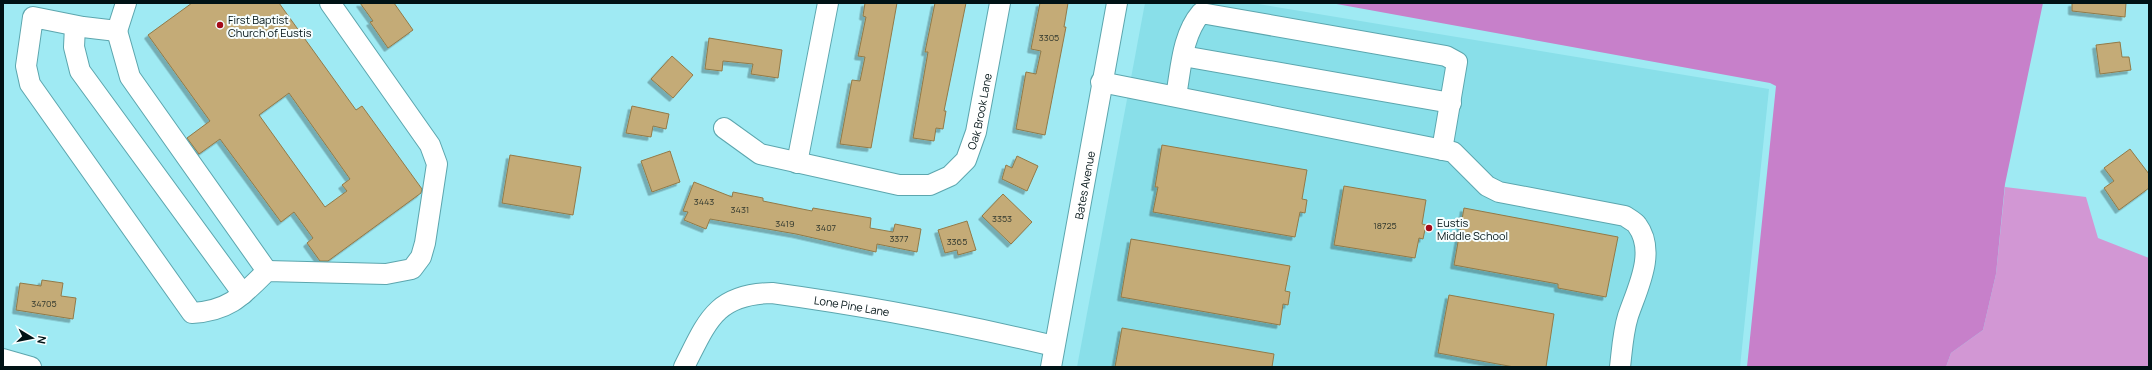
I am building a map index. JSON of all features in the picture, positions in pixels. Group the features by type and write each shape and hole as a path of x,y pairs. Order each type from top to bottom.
{"street":[{"path":"126,3 117,31 130,77 267,271"},
{"path":"117,31 75,26 34,10 26,66 30,84 192,313 210,312 233,303 267,271 386,274 412,269 421,257 426,243 437,164 430,145 330,3"},
{"path":"797,163 828,3"},
{"name":"Oak Brook Lane","path":"724,128 760,154 899,185 930,185 950,176 966,160 976,132 1000,3"},
{"name":"Bates Avenue","path":"1051,367 1116,3"},
{"path":"1176,96 1183,56 1190,31 1201,13 1446,56 1457,62 1442,150"},
{"path":"75,26 74,47 80,71 243,294"},
{"path":"1183,56 1451,103"},
{"path":"1101,82 1453,152 1487,186 1499,192 1625,216 1637,225 1644,240 1645,257 1636,297 1628,317 1620,367"},
{"name":"Lone Pine Lane","path":"684,367 709,319 724,305 736,298 755,293 772,293 876,307 952,322 1054,346"},
{"path":"3,359 30,367"}],"shaded area":[{"name":"Eustis Middle School","path":"1145,3 1252,3 1769,89 1740,367 1077,367"},
{"path":"1331,3 2043,3 2005,184 1996,274 1983,330 1951,353 1946,367 1747,367 1776,86 1770,83"},
{"path":"2005,187 2086,197 2098,238 2149,258 2149,367 1946,367 1951,353 1983,330 1996,274"}],"building":[{"path":"192,3 279,3 356,110 362,106 422,189 421,193 328,261 320,261 307,243 313,238 294,212 281,222 220,139 199,154 187,138 210,121 148,35","holes":["289,93 350,179 342,185 347,191 325,207 259,115"]},
{"path":"360,3 394,3 413,30 388,48 370,22 373,21"},
{"path":"865,3 897,3 871,148 840,144 852,80 860,81 865,57 858,56 866,17 863,16"},
{"path":"935,3 966,3 944,111 946,111 943,129 936,128 934,141 913,138 928,52 925,52"},
{"path":"1040,3 1068,3 1064,27 1066,27 1045,135 1016,129 1026,72 1036,74 1041,51 1031,49"},
{"path":"2072,3 2126,3 2125,17 2072,11"},
{"path":"709,38 782,50 778,78 751,74 753,64 723,61 722,71 705,69"},
{"path":"2120,42 2122,57 2129,57 2131,70 2100,74 2096,45"},
{"path":"672,56 693,75 673,98 651,79"},
{"path":"632,106 669,114 666,129 653,126 651,137 626,133"},
{"path":"1162,145 1307,170 1302,199 1307,200 1305,213 1300,212 1295,237 1153,212 1158,187 1155,187"},
{"path":"2130,149 2149,174 2149,188 2119,210 2104,188 2114,181 2104,168"},
{"path":"670,151 680,182 652,192 641,161"},
{"path":"510,155 581,167 573,215 502,203"},
{"path":"1017,156 1038,166 1027,191 1002,179 1006,165 1012,168"},
{"path":"694,182 732,197 733,192 763,198 763,201 812,211 813,208 871,218 870,228 893,232 895,224 921,229 917,252 877,244 876,252 796,234 710,219 706,229 684,220 688,212 683,211"},
{"path":"1344,186 1426,200 1422,224 1426,225 1423,239 1419,238 1415,258 1334,245"},
{"path":"1003,194 1032,222 1011,244 982,216"},
{"path":"1464,208 1618,237 1606,297 1558,288 1558,284 1454,265"},
{"path":"967,221 976,250 958,255 957,250 945,253 938,230"},
{"path":"1131,239 1290,266 1285,291 1290,292 1288,305 1283,304 1280,325 1121,297"},
{"path":"42,280 63,283 61,296 76,298 73,319 16,310 20,283 41,286"},
{"path":"1449,295 1554,314 1546,367 1514,367 1438,353"},
{"path":"1122,328 1274,354 1272,367 1115,367"}],"place":[{"name":"First Baptist Church of Eustis","path":"220,25"},
{"name":"Eustis Middle School","path":"1429,228"}]}
